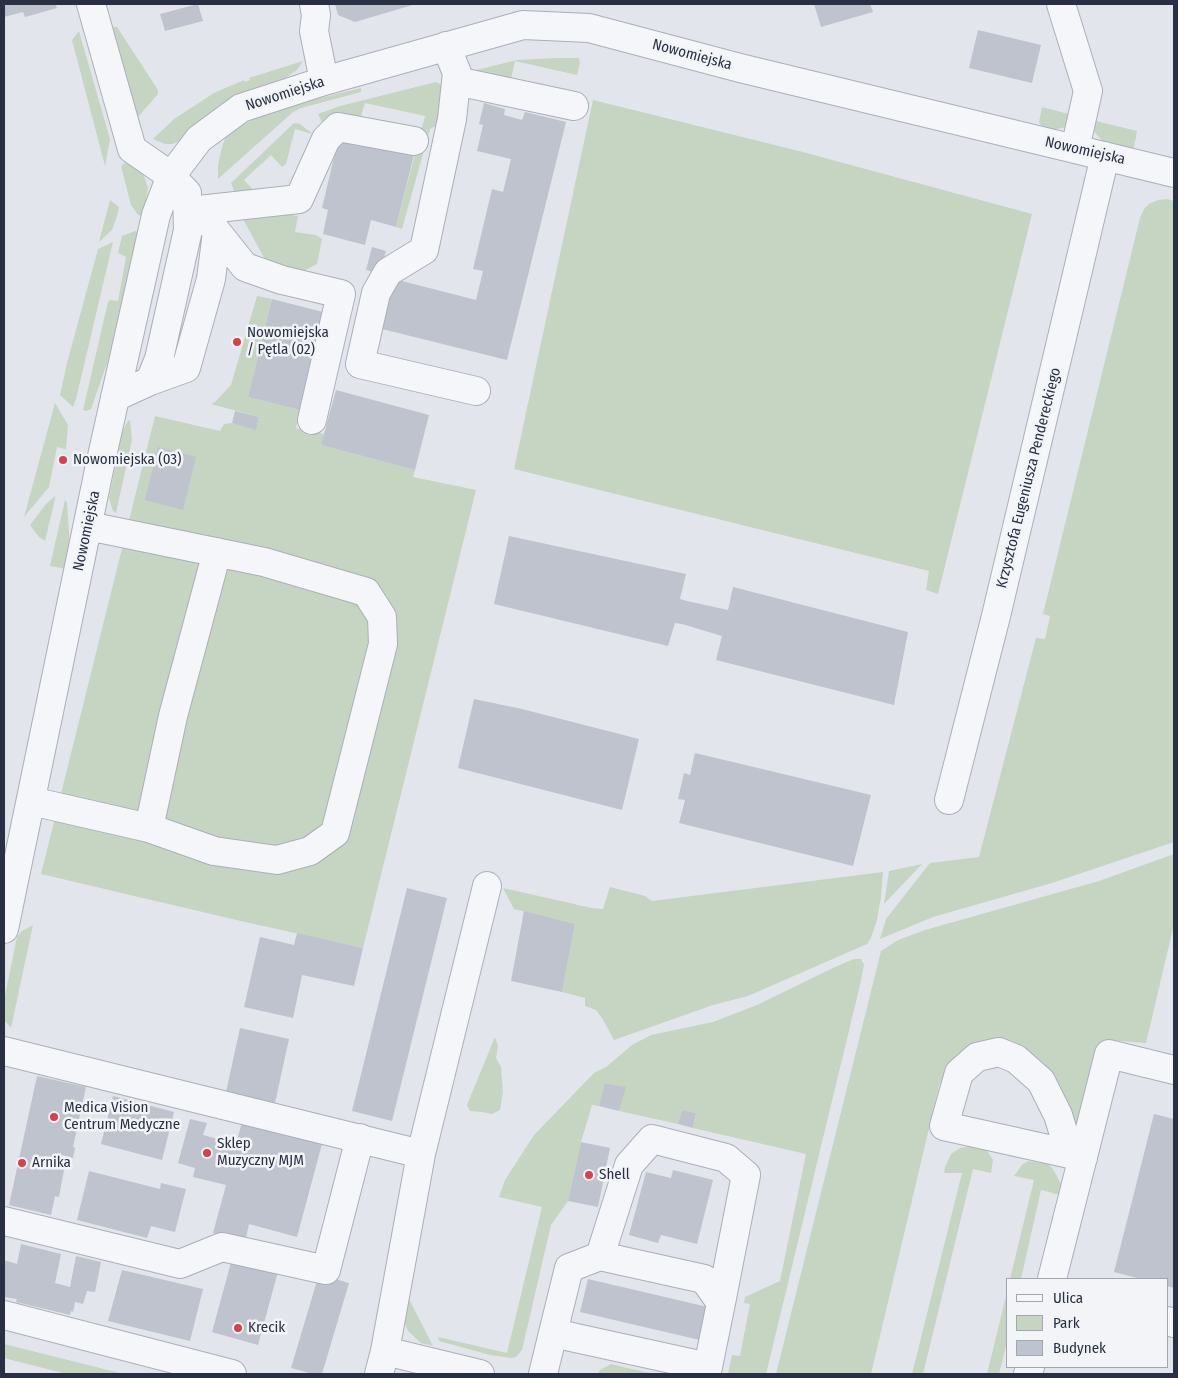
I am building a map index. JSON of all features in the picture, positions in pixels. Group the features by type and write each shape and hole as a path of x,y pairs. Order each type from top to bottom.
{"street":[{"path":"91,4 132,149 186,193 245,267 282,280 341,294 312,420"},
{"path":"314,4 316,15 314,31 324,81"},
{"path":"1061,4 1088,91 1075,149"},
{"name":"Nowomiejska","path":"4,929 115,396 156,215 186,193 199,139 241,108 324,81 523,25 589,28 740,68 1174,173"},
{"path":"446,46 456,74 452,119 424,250 388,272 376,294 360,364 476,391"},
{"path":"456,81 574,106"},
{"path":"186,193 299,199 326,139 338,127 414,141"},
{"name":"Krzysztofa Eugeniusza Pendereckiego","path":"949,800 996,616 1105,156"},
{"path":"150,381 159,359 188,230 186,193"},
{"path":"115,396 186,368 211,279 217,232"},
{"path":"31,801 149,828 214,851 277,860 310,852 335,833 383,644 382,617 366,592 264,562 88,526"},
{"path":"149,828 173,716 217,552"},
{"path":"480,1374 382,1362 421,1154 486,886"},
{"path":"4,1051 421,1154"},
{"path":"999,1052 1016,1059 1041,1081 1076,1156 944,1126 959,1072 977,1057 999,1052"},
{"path":"1052,1278 1076,1156 1109,1054 1174,1070"},
{"path":"4,1222 180,1264 222,1246 326,1270 360,1138"},
{"path":"552,1333 707,1371 746,1175 726,1158 652,1139 629,1164 600,1256"},
{"path":"543,1374 569,1268 600,1256 704,1279 721,1303"},
{"path":"4,1315 232,1374"}],"green space":[{"path":"113,27 117,27 158,90 158,94 138,117"},
{"path":"79,31 110,139 105,166 72,40"},
{"path":"579,58 580,63 577,75 515,61 511,79 472,71 517,60"},
{"path":"303,61 297,70 285,78 252,89 227,102 202,120 179,141 173,144 165,144 153,139 174,119 214,93 244,80 245,82 250,80 249,78"},
{"path":"436,82 444,86 442,123 430,129 402,229 396,227 425,116 365,103 360,120 324,127 318,114 340,106"},
{"path":"361,88 361,92 301,108 293,112 218,179 218,165 226,136 242,125 300,103"},
{"path":"593,100 799,151 1032,214 938,594 926,590 929,571 514,469"},
{"path":"1042,107 1076,116 1066,127 1053,130 1042,127 1039,122"},
{"path":"1092,120 1137,131 1134,147 1130,149 1105,143 1092,128"},
{"path":"294,123 300,124 313,134 295,129 286,164 282,167 271,155 244,180 255,192 252,194 234,191 231,183"},
{"path":"133,157 143,173 148,188 143,216 138,215 131,205 121,166"},
{"path":"1167,199 1174,201 1174,842 1052,883 933,917 880,939 886,919 930,863 979,857 1036,638 1045,639 1050,616 1043,614 1140,218 1144,209 1149,204"},
{"path":"110,200 119,207 117,216 112,230 99,242"},
{"path":"246,214 298,216 295,232 316,235 322,239 317,264 302,272 268,265 243,219"},
{"path":"135,231 138,232 114,351 111,352 91,409 86,411 83,410 108,302 110,300 118,301 126,257 118,253 122,236"},
{"path":"113,242 73,407 60,395 67,363 98,249"},
{"path":"257,296 272,299 248,397 300,410 296,428 324,434 321,445 415,470 413,477 476,490 363,948 41,874 155,416 220,431 224,424 232,423 256,429 259,417 211,404 231,385"},
{"path":"55,403 68,425 66,449 57,447 49,487 24,517"},
{"path":"130,420 132,440 116,513 113,511 109,498 122,433 127,422"},
{"path":"55,496 45,541 39,537 30,525 46,504"},
{"path":"65,500 67,503 70,548 67,569 50,566"},
{"path":"1174,854 1174,924 1146,1043 1108,1040 1100,1047 1076,1130 1047,1071 959,1054 946,1069 939,1086 871,1374 776,1374 881,951 898,940 925,930 1099,881"},
{"path":"922,864 884,904 889,871"},
{"path":"883,872 877,920 867,944 748,996 713,1005 614,1040 596,1010 585,1006 585,998 562,992 575,924 514,909 503,888 603,909 610,887 645,896 652,901"},
{"path":"33,925 11,1028 4,1020 4,1000 17,937 22,931"},
{"path":"854,959 861,959 864,965 860,985 766,1374 728,1374 732,1355 740,1356 750,1304 744,1303 745,1297 780,1281 806,1154 693,1128 696,1113 682,1110 678,1124 619,1111 625,1087 606,1083 599,1106 592,1105 581,1142 568,1201 551,1225 522,1350 516,1357 511,1358 490,1355 439,1341 438,1337 507,1353 542,1207 499,1197 505,1180 534,1135 594,1073 606,1067 632,1045 651,1035 713,1022 757,1005"},
{"path":"495,1037 498,1046 496,1058 501,1067 503,1092 500,1110 492,1114 470,1111 467,1105"},
{"path":"972,1146 986,1149 993,1160 991,1173 973,1169 923,1374 912,1374 962,1173 944,1173 945,1167 951,1154 960,1148"},
{"path":"1028,1161 1048,1164 1061,1184 1060,1195 1041,1190 1021,1278 1010,1278 1034,1180 1014,1176 1022,1165"},
{"path":"405,1291 433,1346 421,1343 408,1331 402,1317"},
{"path":"1006,1296 1006,1346 999,1374 987,1374"},
{"path":"4,1344 124,1374 67,1374 43,1368 4,1358"},
{"path":"611,1364 654,1374 598,1374 600,1370"}],"building":[{"path":"4,4 55,4 57,8 25,17 23,12 4,17"},
{"path":"198,4 203,21 165,31 160,14"},
{"path":"335,4 416,4 355,22 338,15"},
{"path":"814,4 870,4 873,12 821,27"},
{"path":"978,30 1041,45 1032,83 969,68"},
{"path":"484,103 505,109 504,115 522,120 525,112 566,122 507,360 382,329 394,279 476,300 483,271 473,269 492,189 503,192 511,159 477,151 483,125 479,124"},
{"path":"339,136 414,155 396,227 371,220 365,245 323,234 328,210 322,208"},
{"path":"372,247 386,251 380,274 366,270"},
{"path":"272,299 323,312 300,410 248,397"},
{"path":"336,390 429,415 415,470 321,445"},
{"path":"235,411 259,417 256,430 232,423"},
{"path":"158,447 196,457 183,510 145,500"},
{"path":"509,536 686,574 680,599 687,601 728,610 733,587 908,632 894,705 716,660 722,636 682,624 675,623 668,646 494,604"},
{"path":"474,699 522,709 639,739 622,810 458,768"},
{"path":"695,753 871,795 853,866 679,823 685,800 678,799 684,773 690,775"},
{"path":"407,888 447,898 392,1121 352,1111"},
{"path":"524,911 575,924 562,992 511,981"},
{"path":"297,933 363,948 354,986 302,975 293,1018 244,1007 260,937 294,945"},
{"path":"240,1028 289,1039 275,1103 226,1092"},
{"name":"Medica Vision Centrum Medyczne","path":"37,1076 86,1087 73,1147 75,1148 73,1158 62,1155 59,1169 64,1170 59,1197 55,1196 51,1215 9,1205"},
{"path":"605,1083 626,1087 619,1111 599,1106"},
{"path":"113,1096 174,1112 162,1160 101,1144"},
{"path":"682,1110 696,1113 693,1128 678,1124"},
{"path":"1154,1114 1174,1119 1174,1288 1168,1286 1168,1278 1137,1278 1114,1272"},
{"path":"190,1119 207,1123 203,1135 236,1144 242,1122 322,1144 297,1237 249,1224 245,1242 213,1233 226,1185 193,1177 195,1168 178,1163"},
{"name":"Shell","path":"581,1142 610,1148 598,1207 568,1201"},
{"path":"673,1170 713,1180 697,1244 661,1235 658,1243 629,1235 646,1172 671,1178"},
{"path":"89,1171 160,1189 161,1183 186,1189 175,1232 151,1226 147,1238 77,1220"},
{"path":"21,1244 61,1254 55,1283 70,1287 76,1256 101,1262 95,1292 87,1291 83,1304 75,1302 73,1312 71,1311 70,1315 16,1302 17,1299 4,1297 4,1260 17,1264"},
{"path":"233,1255 279,1268 258,1345 212,1332"},
{"path":"122,1270 203,1289 190,1341 108,1321"},
{"path":"319,1274 349,1283 322,1374 313,1374 291,1368"},
{"path":"588,1279 712,1308 704,1341 580,1312"}],"place":[{"name":"Nowomiejska / Pętla (02)","path":"237,342"},
{"name":"Nowomiejska (03)","path":"63,460"},
{"name":"Medica Vision Centrum Medyczne","path":"54,1117"},
{"name":"Sklep Muzyczny MJM","path":"207,1153"},
{"name":"Arnika","path":"22,1163"},
{"name":"Shell","path":"589,1175"},
{"name":"Krecik","path":"238,1328"}]}
